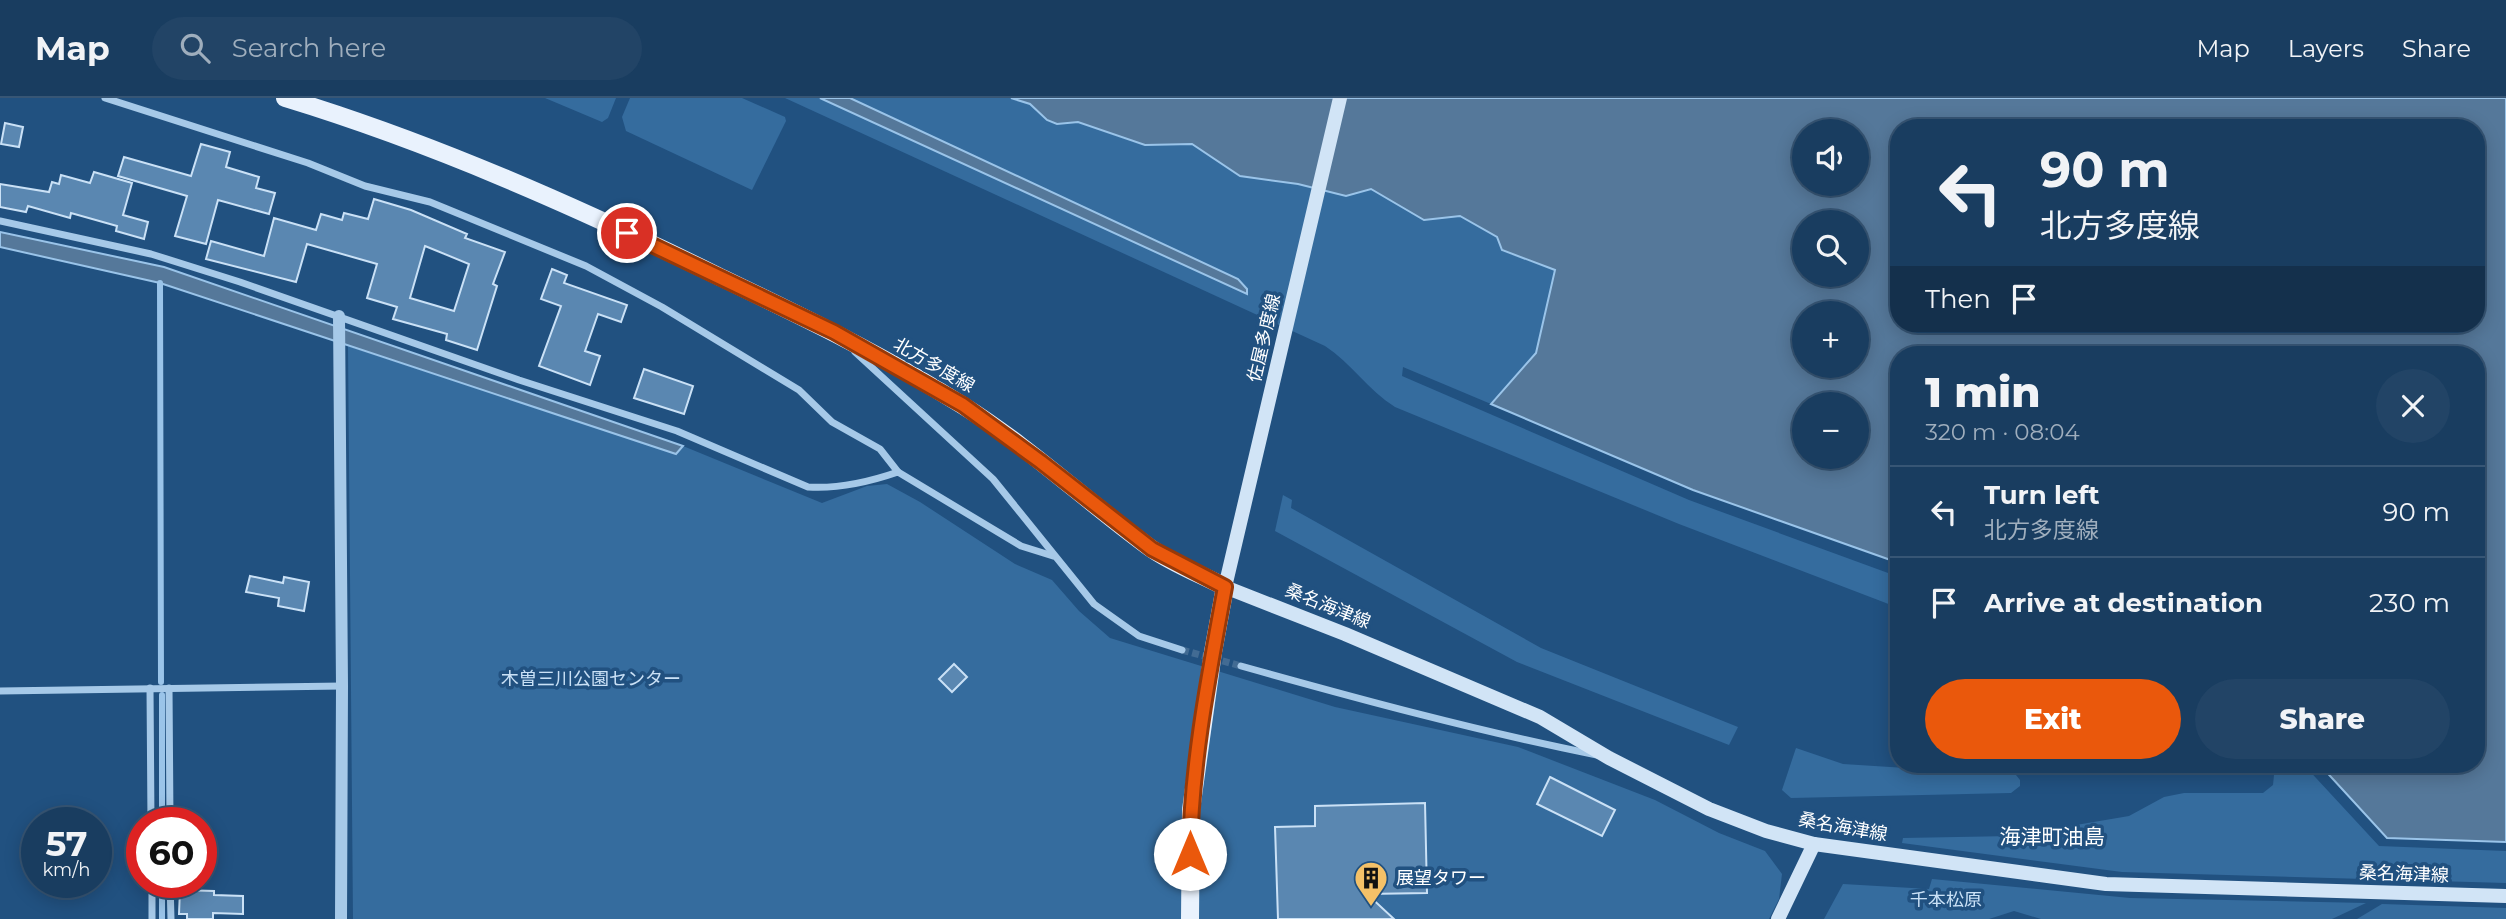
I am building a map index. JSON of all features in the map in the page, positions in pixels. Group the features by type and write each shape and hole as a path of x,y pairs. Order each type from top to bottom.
{"main road":[{"name":"北方多度線","path":"285,98 333,113 486,171 650,243 834,332 963,405 1152,549 1225,587"},
{"name":"佐屋多度線","path":"1225,587 1340,98"},
{"name":"桑名海津線","path":"1225,587 1345,634 1540,717 1609,758 1709,809 1766,831 1814,844 2106,884 2506,896"},
{"path":"1190,919 1191,810 1225,587"},
{"path":"1779,919 1814,844"}],"street":[{"path":"105,98 308,163 365,186 430,202 586,266 799,390 832,422 880,449 898,472 1021,546 1053,556"},
{"path":"0,221 151,254 339,321 677,431 808,487 828,488 875,480 898,472"},
{"path":"339,321 341,919"},
{"path":"834,332 993,479 1094,604 1139,636 1182,650"},
{"path":"1241,666 1539,744 1609,758"},
{"path":"0,691 342,686"},
{"path":"150,688 151,807"},
{"path":"169,688 170,807"},
{"path":"152,898 152,919"},
{"path":"170,898 171,919"}],"green space":[{"path":"545,98 616,98 608,118 602,122"},
{"path":"630,98 742,98 785,117 786,121 752,190 626,131 622,117"},
{"path":"785,98 820,98 1247,289 1238,279 850,98 1011,98 1030,104 1047,120 1077,122 1134,142 1192,144 1240,176 1298,184 1346,196 1372,189 1424,220 1460,216 1498,237 1502,251 1555,270 1536,353 1491,404 1403,367 1402,376 1689,500 1890,574 1890,605 1679,524 1395,407 1325,346"},
{"name":"木曽三川公園センター","path":"348,346 676,454 683,446 822,503 867,486 887,484 920,502 1015,564 1052,580 1079,611 1110,638 1335,707 1518,747 1655,800 1719,833 1765,851 1782,874 1779,899 1769,919 353,919"},
{"path":"1283,495 1292,500 1291,508 1541,648 1738,727 1729,745 1517,662 1275,531"},
{"path":"1796,748 1843,764 1890,767 1890,773 1985,773 2016,775 2020,780 2020,786 2011,793 1791,798 1782,790"},
{"path":"2272,773 2311,773 2379,846 2506,851 2506,883 2122,872 1902,843 1903,838 2012,836 2129,816 2164,797 2184,793 2263,793 2273,785"},
{"name":"千本松原","path":"1932,879 2130,898 2366,903 2332,919 2041,919 2014,911 1989,919 1824,919 1843,884 1929,889"},
{"path":"2382,904 2506,908 2506,919 2357,919"}],"shaded area":[{"path":"820,98 850,98 1238,279 1247,289 1247,294"},
{"path":"1011,98 2506,98 2506,842 2387,838 2327,773 2485,773 2485,346 1890,346 1890,560 1693,490 1491,404 1536,353 1555,270 1502,250 1497,237 1460,216 1424,220 1371,189 1346,196 1298,184 1240,176 1192,144 1145,145 1078,122 1057,124 1047,120 1030,104"},
{"path":"0,232 164,267 683,446 676,454 160,283 0,247"}],"building":[{"path":"5,123 23,127 19,147 1,144"},
{"path":"201,144 230,152 226,167 259,177 256,188 275,193 269,214 218,200 206,244 175,236 187,196 118,176 124,157 191,176"},
{"path":"94,172 132,183 123,215 148,222 144,239 116,231 117,226 71,213 70,218 28,206 26,212 0,207 0,184 49,192 52,182 59,184 61,175 90,183"},
{"path":"374,199 411,210 467,234 465,238 505,252 493,284 497,286 477,350 446,340 447,334 393,319 397,307 367,298 377,264 307,244 296,282 206,259 211,241 264,256 274,218 316,230 321,214 342,220 344,213 368,219","holes":["425,246 469,264 454,311 410,298"]},
{"path":"552,269 567,275 564,283 627,305 621,322 598,314 585,351 600,356 590,385 539,366 561,306 541,299"},
{"path":"644,369 693,386 684,414 634,398"},
{"path":"250,576 283,583 284,577 309,582 304,611 278,606 279,598 246,592"},
{"path":"954,664 967,677 952,692 939,679"},
{"path":"1550,777 1615,810 1602,836 1537,804"},
{"path":"1425,803 1427,893 1367,894 1394,919 1278,919 1275,827 1315,826 1315,806"},
{"path":"243,896 243,914 213,913 213,919 187,919 187,914 179,914 180,898"}],"waterway":[{"path":"160,283 161,682"},
{"path":"162,695 162,807"},
{"path":"162,898 162,919"}],"tunnel":[{"path":"1182,650 1241,666"}],"place":[{"name":"展望タワー","path":"1371,908"}],"district":[{"name":"海津町油島","path":"2052,836"}],"route":[{"path":"627,233 834,332 963,405 1152,549 1225,587 1191,810 1190,854"}]}
